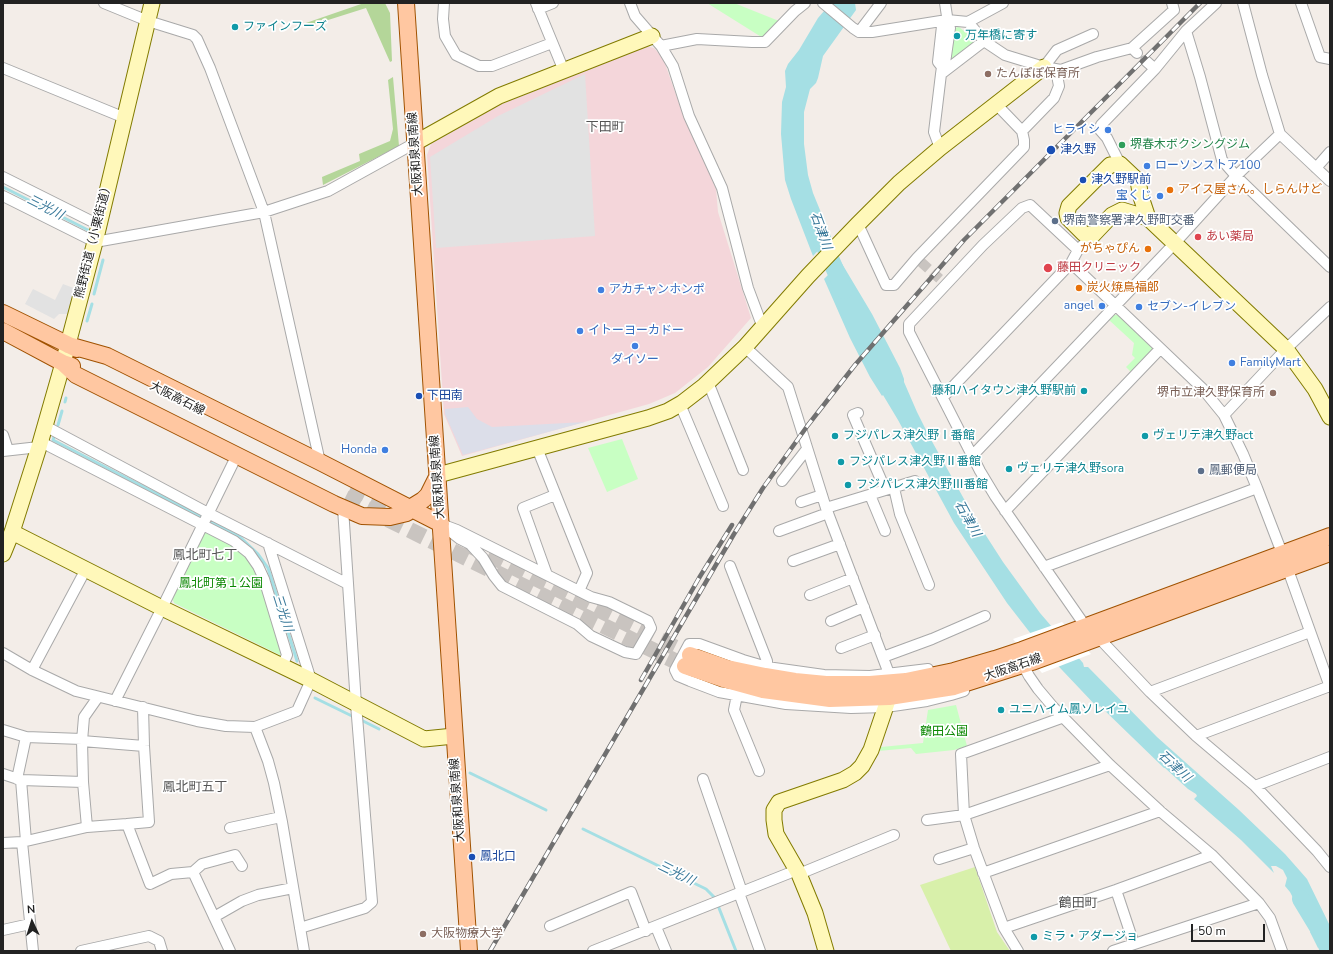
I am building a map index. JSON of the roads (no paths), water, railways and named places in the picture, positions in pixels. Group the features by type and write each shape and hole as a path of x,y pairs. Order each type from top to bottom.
{"main road":[{"name":"大阪和泉泉南線","path":"406,3 469,951"},
{"name":"大阪高石線","path":"3,313 68,345 346,498"},
{"name":"大阪高石線","path":"3,331 63,363 100,376 346,498"},
{"path":"68,345 107,356 441,524"},
{"path":"63,363 76,375 237,455 346,498 362,516 390,516 407,513 410,508 428,495 438,475"},
{"name":"大阪高石線","path":"688,660 795,681 888,690 906,682 947,672 999,666 1026,659 1079,634 1282,553 1330,536"},
{"name":"大阪高石線","path":"1079,634 1098,638 1330,553"}],"street":[{"path":"104,3 148,21 193,35 197,39 210,68 264,212 320,462"},
{"path":"148,21 152,3"},
{"path":"444,3 443,19 445,36 456,55 479,66 492,66 552,43"},
{"path":"553,3 537,6 564,71"},
{"path":"630,3 635,16 657,41 673,66 690,116 722,188 748,288 763,328"},
{"path":"3,196 95,242 264,212 328,191 499,96 564,71 657,41 697,39 765,42 795,11 805,3"},
{"path":"823,3 856,30 872,32 968,22 1003,3"},
{"path":"856,30 881,3"},
{"path":"946,3 948,24"},
{"path":"968,22 984,41 1005,55 1044,67 1061,70 1097,57 1135,50 1174,10 1172,3"},
{"path":"1148,218 1141,197 1138,181 1120,164 1107,138 1100,130 1101,125 1155,69 1186,31 1216,3"},
{"path":"1243,3 1262,75 1280,134 1330,181"},
{"path":"1301,3 1320,57 1330,59"},
{"name":"熊野街道（小栗街道）","path":"40,444 95,242 148,21"},
{"path":"940,148 934,132 943,68 938,62 942,26 948,24"},
{"path":"1186,31 1222,160 1236,176 1330,268"},
{"path":"438,475 648,418 668,411 680,404 708,382 763,328 808,276 899,183 940,148 1044,67 1057,50 1093,34"},
{"path":"943,68 984,41"},
{"path":"1146,61 1155,69"},
{"path":"1022,131 1054,98 1059,86 1057,75 1044,67"},
{"path":"3,68 125,118"},
{"path":"858,224 886,285 894,285 1024,147 1022,131 996,104"},
{"path":"973,455 1175,243 1236,176 1280,134"},
{"path":"1316,168 1330,152"},
{"path":"1093,235 1084,234 1068,218 1067,213 1069,206 1110,165 1120,164"},
{"path":"3,177 99,225"},
{"path":"1078,250 1030,205 1022,208 942,282 909,324 908,332 980,471 1005,511 1044,567 1079,634"},
{"path":"943,397 1071,263 1078,250 1112,215 1122,210 1148,218 1286,349 1315,389 1330,417"},
{"path":"1071,263 1202,388 1224,414 1257,488 1330,686 1196,736"},
{"path":"1224,414 1286,349 1330,307"},
{"path":"745,346 788,386 827,510 883,657 888,690 871,750 862,766 855,774 843,780 779,802 774,810 776,834 798,872 815,913 826,951"},
{"path":"1005,511 1160,348"},
{"path":"708,382 743,470"},
{"path":"680,404 723,506"},
{"path":"858,412 853,415 889,488 929,580"},
{"path":"45,426 205,519 249,553 258,566 264,579 287,655 282,666"},
{"path":"3,435 6,451 40,444 205,519 268,543 348,584"},
{"path":"3,554 12,532 40,444"},
{"path":"537,448 587,572 579,591"},
{"path":"782,481 807,449"},
{"path":"115,701 237,455"},
{"path":"779,531 827,510 889,488 915,481"},
{"path":"1044,567 1257,488"},
{"path":"547,575 523,508 555,495"},
{"path":"801,502 822,495"},
{"path":"870,495 885,531"},
{"path":"300,928 366,908 372,902 356,708 348,584 346,498"},
{"path":"441,524 457,530 591,597 609,602 648,621 651,628 636,654 625,652 591,636 577,624 502,586 479,553 470,544 460,539 441,524"},
{"path":"12,532 162,608 310,680 356,708 424,739 454,736"},
{"path":"3,653 32,670 76,692 197,721 226,726 254,727 297,711 310,680 268,543"},
{"path":"793,561 840,544"},
{"path":"730,566 767,661 766,667"},
{"path":"32,670 86,569"},
{"path":"810,595 853,578"},
{"path":"831,621 864,607"},
{"path":"883,657 932,639 985,616"},
{"path":"1150,692 1310,632"},
{"path":"841,648 875,635"},
{"path":"1098,638 1150,692 1196,736 1255,786 1317,851 1330,867"},
{"path":"888,690 851,708 786,704 719,692 690,682 678,676 675,670 689,644 699,644 766,667 824,675 866,676 888,690 952,696 978,686 999,666"},
{"path":"1026,659 1029,676 1038,690 1054,708 1110,764 1160,811 1212,855 1260,903 1270,918 1282,951"},
{"path":"737,695 734,710 759,771"},
{"path":"87,827 83,782 82,740 84,717 98,697"},
{"path":"3,843 24,841 87,827 149,822 143,707"},
{"path":"1018,951 1004,928 974,848 964,815 961,754 1064,717"},
{"path":"254,727 268,761 281,817 304,951"},
{"path":"3,730 26,737 82,740 144,746"},
{"path":"26,737 19,780 33,951"},
{"path":"1255,786 1330,757"},
{"path":"927,820 964,815 1110,764"},
{"path":"3,774 19,780 83,782"},
{"path":"703,779 760,951"},
{"path":"984,873 1160,811"},
{"path":"230,828 281,817"},
{"path":"126,824 150,884 171,874 192,872 202,864 235,855 242,866"},
{"path":"593,951 894,835"},
{"path":"939,859 974,848"},
{"path":"1004,928 1116,890 1212,855"},
{"path":"192,872 230,951"},
{"path":"214,917 242,901 258,895 293,888"},
{"path":"1116,890 1134,944"},
{"path":"550,926 631,892 646,931"},
{"path":"1113,951 1260,903"},
{"path":"3,930 30,924"},
{"path":"656,927 666,951"},
{"path":"81,951 149,936 159,941 162,951"}],"water":[{"path":"831,3 855,3 856,10 823,56 818,78 816,83 810,89 804,112 804,144 808,175 813,193 831,237 813,256 785,180 781,134 782,102 786,87 785,71 788,64 799,50 818,18"},
{"path":"841,262 872,314 900,368 904,382 929,436 974,517 1003,562 1040,613 1083,663 1084,667 1088,667 1157,737 1239,810 1285,854 1307,879 1330,926 1330,950 1329,946 1325,943 1318,948 1310,932 1318,926 1314,919 1304,919 1290,892 1285,886 1287,878 1283,870 1276,866 1271,866 1274,873 1241,840 1194,799 1197,796 1196,794 1164,768 1100,706 1098,708 1045,652 1007,603 954,523 898,420 870,377 850,338 824,279"}],"waterway":[{"name":"三光川","path":"3,187 88,230"},
{"name":"石津川","path":"816,221 822,240 844,290"},
{"name":"三光川","path":"94,294 103,260"},
{"name":"三光川","path":"87,321 92,304"},
{"name":"三光川","path":"65,402 66,398"},
{"name":"三光川","path":"58,425 62,411"},
{"name":"三光川","path":"54,437 53,440 202,517"},
{"name":"三光川","path":"211,522 240,537 258,554 268,568 297,661"},
{"name":"三光川","path":"315,698 354,717"},
{"name":"三光川","path":"359,719 379,729"},
{"name":"三光川","path":"470,773 546,810"},
{"name":"三光川","path":"583,829 706,889 715,898 736,951"},
{"name":"石津川","path":"1301,899 1324,937 1329,951"}],"tunnel":[{"path":"921,262 940,279"},
{"path":"351,487 387,505"},
{"path":"345,498 685,666"},
{"path":"467,544 690,655"}],"railway":[{"path":"490,951 734,534 763,488 808,425 855,365 964,240 1200,3"},
{"path":"641,680 699,578 732,525"}],"place":[{"name":"ファインフーズ","path":"235,27"},
{"name":"万年橋に寄す","path":"957,36"},
{"name":"たんぽぽ保育所","path":"988,74"},
{"name":"ヒライシ","path":"1108,130"},
{"name":"堺春木ボクシングジム","path":"1122,145"},
{"name":"津久野","path":"1051,150"},
{"name":"ローソンストア100","path":"1147,166"},
{"name":"津久野駅前","path":"1083,180"},
{"name":"アイス屋さん。しらんけど","path":"1170,190"},
{"name":"宝くじ","path":"1160,196"},
{"name":"堺南警察署津久野町交番","path":"1055,221"},
{"name":"あい薬局","path":"1198,237"},
{"name":"がちゃぴん","path":"1148,249"},
{"name":"藤田クリニック","path":"1048,268"},
{"name":"炭火焼鳥福郎","path":"1079,288"},
{"name":"アカチャンホンポ","path":"601,290"},
{"name":"angel","path":"1102,306"},
{"name":"セブン-イレブン","path":"1139,307"},
{"name":"イトーヨーカドー","path":"580,331"},
{"name":"ダイソー","path":"635,346"},
{"name":"FamilyMart","path":"1232,363"},
{"name":"藤和ハイタウン津久野駅前","path":"1084,391"},
{"name":"堺市立津久野保育所","path":"1273,393"},
{"name":"下田南","path":"419,396"},
{"name":"フジパレス津久野Ⅰ番館","path":"835,436"},
{"name":"ヴェリテ津久野act","path":"1145,436"},
{"name":"Honda","path":"385,450"},
{"name":"フジパレス津久野Ⅱ番館","path":"841,462"},
{"name":"ヴェリテ津久野sora","path":"1009,469"},
{"name":"鳳郵便局","path":"1201,471"},
{"name":"フジパレス津久野Ⅲ番館","path":"848,485"},
{"name":"ユニハイム鳳ソレイユ","path":"1001,710"},
{"name":"鳳北口","path":"472,857"},
{"name":"大阪物療大学","path":"423,934"},
{"name":"ミラ・アダージョ","path":"1034,937"}],"district":[{"name":"下田町","path":"605,128"},
{"name":"鳳北町七丁","path":"205,556"},
{"name":"鳳北町五丁","path":"195,788"},
{"name":"鶴田町","path":"1078,904"}],"park label":[{"name":"鳳北町第１公園","path":"221,584"},
{"name":"鶴田公園","path":"944,732"}]}
